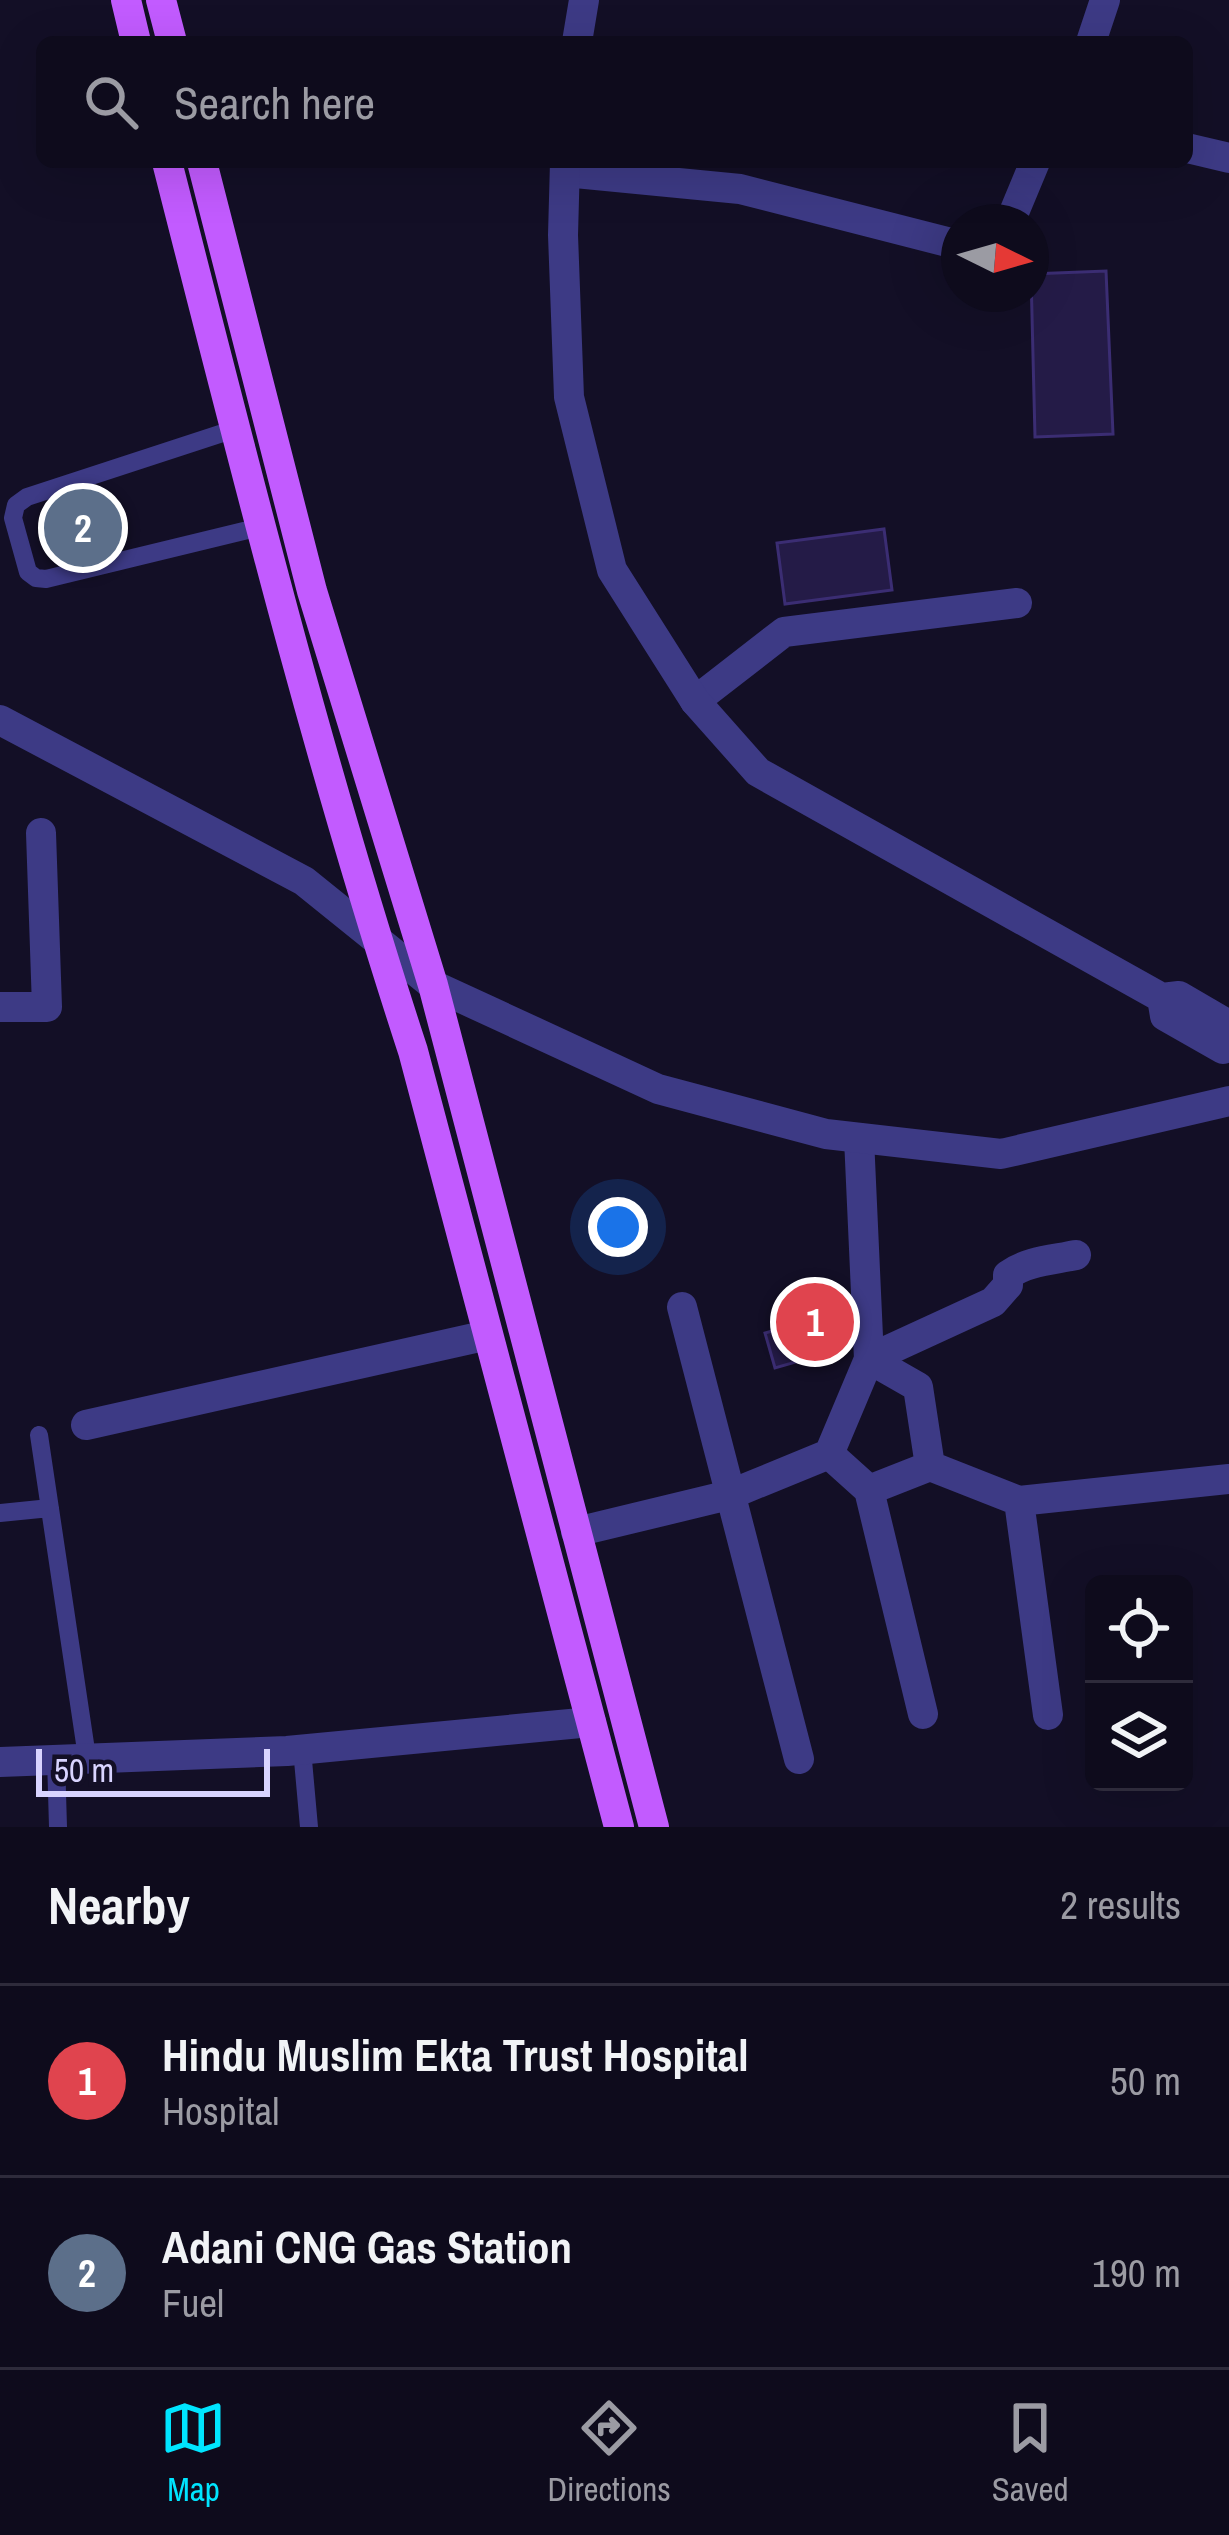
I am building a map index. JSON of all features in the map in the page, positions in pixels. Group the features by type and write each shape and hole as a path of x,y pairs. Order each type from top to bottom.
{"main road":[{"path":"126,0 135,36"},
{"path":"161,0 170,36"},
{"path":"169,168 260,527 413,1051 619,1827"},
{"path":"204,168 312,591 433,986 654,1827"}],"street":[{"path":"578,36 584,0"},
{"path":"1093,36 1106,0"},
{"path":"1193,149 1229,158"},
{"path":"565,168 569,397 612,570 695,701 758,772 1162,998 1179,996 1229,1025"},
{"path":"573,168 740,190 941,240"},
{"path":"1018,204 1032,168"},
{"path":"695,701 784,632 1016,603"},
{"path":"0,720 304,881 433,986 658,1089 826,1134 1001,1154 1229,1101"},
{"path":"0,1007 47,1007 41,833"},
{"path":"1162,998 1166,1016 1223,1049 1229,1047"},
{"path":"576,1532 730,1495 829,1454 869,1359 859,1138"},
{"path":"869,1359 993,1302 1014,1270 1076,1256"},
{"path":"682,1306 800,1759"},
{"path":"86,1425 488,1335"},
{"path":"869,1359 918,1388 930,1466"},
{"path":"829,1454 869,1490 923,1714"},
{"path":"869,1490 930,1466 1018,1501 1229,1479"},
{"path":"1018,1501 1048,1715"},
{"path":"0,1762 302,1749 591,1722"}],"lane":[{"path":"235,429 27,497 16,505 13,518 28,572 46,579 260,527"},
{"path":"39,1435 72,1757 58,1827"},
{"path":"0,1513 50,1508"},
{"path":"302,1749 309,1827"}],"building":[{"path":"1106,271 1113,434 1035,437 1032,312 1049,312 1049,273"},
{"path":"884,529 892,590 785,604 777,543"},
{"path":"831,1314 841,1349 775,1368 765,1333"}],"place":[{"name":"Adani CNG Gas Station","path":"83,528"},
{"name":"Hindu Muslim Ekta Trust Hospital","path":"815,1322"}]}
